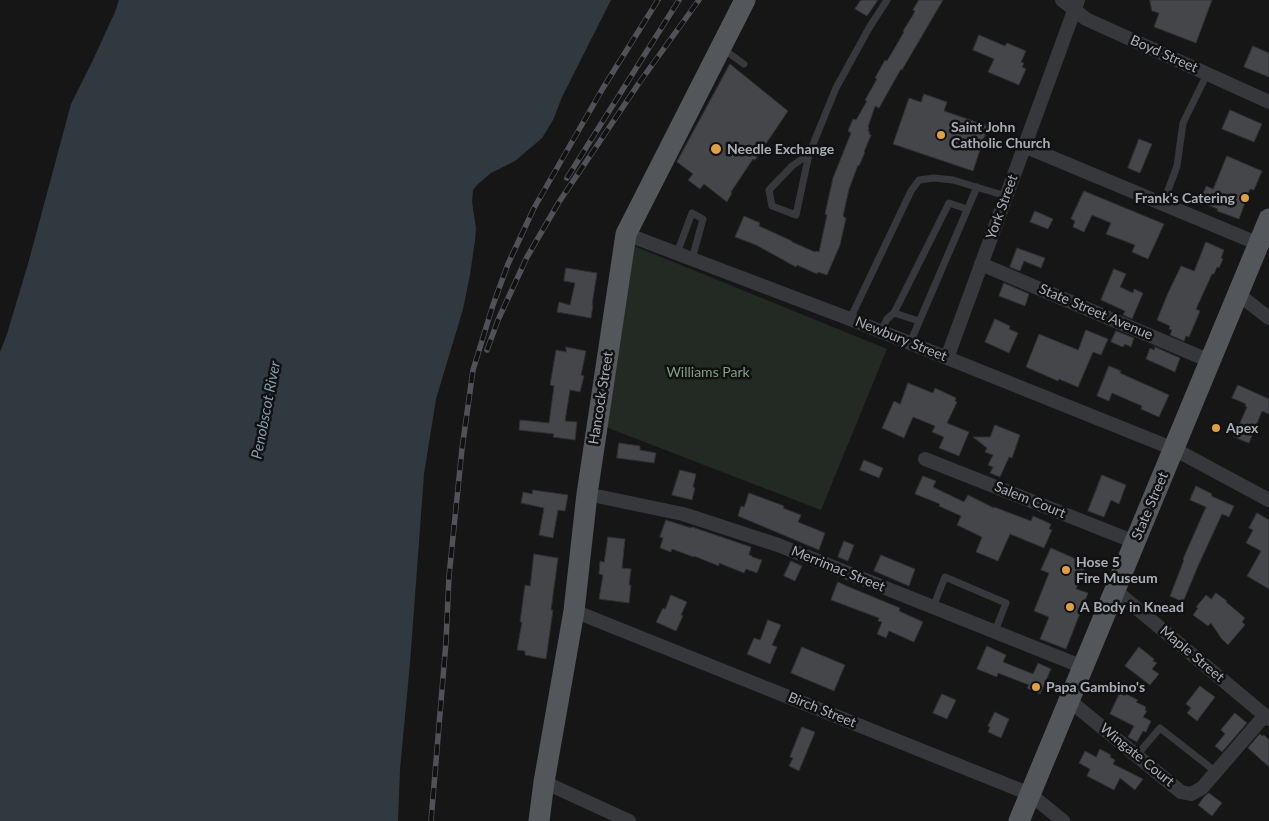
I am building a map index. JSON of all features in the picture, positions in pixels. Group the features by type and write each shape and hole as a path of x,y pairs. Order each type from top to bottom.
{"main road":[{"name":"Hancock Street","path":"539,821 574,611 587,494 626,234 745,0"},
{"name":"State Street","path":"1019,821 1269,219"}],"street":[{"name":"Boyd Street","path":"1062,0 1076,5 1086,19 1269,102"},
{"name":"York Street","path":"947,358 1076,5"},
{"path":"1024,146 1258,244"},
{"name":"Newbury Street","path":"626,234 850,319 1174,449 1269,500"},
{"name":"State Street Avenue","path":"981,264 1210,361"},
{"path":"1238,294 1269,318"},
{"name":"Salem Court","path":"925,459 1135,542"},
{"name":"Merrimac Street","path":"587,494 683,514 778,545 1083,667"},
{"name":"Maple Street","path":"1115,590 1267,717"},
{"name":"Birch Street","path":"574,611 1030,794 1063,821"},
{"name":"Wingate Court","path":"1070,701 1182,792 1192,794 1202,788 1267,717"},
{"path":"544,782 628,821"}],"lane":[{"path":"809,154 792,166 769,190 772,206 796,215 809,154 836,88 869,28 887,0"},
{"path":"721,48 744,64"},
{"path":"1162,204 1177,166 1183,123 1207,74"},
{"path":"850,319 918,180 934,178 953,180 1006,196"},
{"path":"910,343 976,187"},
{"path":"881,332 887,319 894,313 949,204 967,209"},
{"path":"677,253 692,213 703,219 692,259"},
{"path":"894,313 919,321"},
{"path":"933,607 945,577 1006,603 995,631"},
{"path":"1137,755 1160,728 1216,772"}],"green space":[{"name":"Williams Park","path":"629,244 887,349 821,510 603,426"}],"water":[{"name":"Penobscot River","path":"119,0 611,0 562,97 553,120 542,138 515,161 491,173 473,190 472,202 476,228 470,275 463,309 436,399 424,474 400,769 398,821 0,821 0,352 28,264 71,104 93,60"}],"building":[{"path":"861,0 878,0 867,16 855,9"},
{"path":"919,0 943,0 879,108 875,106 868,127 869,134 871,135 849,189 843,216 846,218 840,245 827,275 818,272 817,274 797,265 796,267 756,245 735,237 744,216 760,223 759,226 792,242 819,252 833,178 851,133 848,131 853,119 856,120 867,101 865,100 877,79 875,78 904,32"},
{"path":"1150,0 1212,0 1196,43 1154,27 1159,13 1152,11"},
{"path":"979,35 1005,46 1007,43 1026,51 1021,62 1024,63 1022,67 1026,69 1019,85 988,72 994,59 973,50"},
{"path":"1253,46 1269,53 1269,77 1244,67"},
{"path":"730,64 788,111 755,160 753,159 731,192 727,202 704,184 700,189 688,180 693,174 677,162"},
{"name":"Saint John Catholic Church","path":"924,94 947,102 944,111 988,126 973,171 893,144 909,98 921,102"},
{"path":"1230,110 1262,124 1254,142 1222,129"},
{"path":"1139,139 1152,144 1140,173 1128,168"},
{"path":"1227,156 1262,171 1254,190 1250,189 1239,219 1200,202 1206,186 1213,189"},
{"path":"1084,191 1164,224 1148,259 1132,252 1135,245 1106,234 1111,223 1092,215 1084,232 1073,227 1075,221 1071,219"},
{"path":"1035,211 1053,219 1048,229 1030,222"},
{"path":"1206,242 1224,250 1221,258 1223,259 1219,268 1217,267 1214,274 1212,274 1196,309 1200,311 1189,337 1186,336 1184,341 1170,335 1172,330 1169,329 1170,326 1157,320 1181,266 1194,271"},
{"path":"1017,248 1045,258 1041,268 1024,261 1020,271 1010,267"},
{"path":"566,268 597,273 591,318 557,312 559,302 570,305 575,283 564,281"},
{"path":"1114,269 1126,274 1120,287 1133,293 1134,289 1143,293 1132,319 1123,315 1125,311 1101,300"},
{"path":"1004,283 1029,294 1025,306 999,296"},
{"path":"995,319 1010,326 1009,329 1018,333 1009,353 985,342"},
{"path":"1086,330 1108,339 1101,355 1093,352 1078,387 1059,379 1058,381 1026,367 1039,334 1078,350"},
{"path":"1116,331 1134,338 1131,347 1125,344 1123,347 1111,342"},
{"path":"566,347 586,351 581,375 584,376 580,392 570,390 565,421 577,422 575,440 553,437 554,434 519,430 520,420 549,423 554,386 550,385 556,350 566,352"},
{"path":"1155,347 1180,358 1175,372 1146,359 1150,348 1154,350"},
{"path":"1109,366 1121,371 1120,373 1169,395 1159,417 1141,409 1142,406 1112,393 1109,401 1097,396"},
{"path":"908,383 933,393 935,388 956,398 955,401 957,402 947,423 969,432 959,456 939,448 944,437 932,432 935,426 913,417 904,438 882,428 894,401 900,404"},
{"path":"1238,385 1269,399 1269,414 1262,411 1249,443 1234,437 1247,407 1245,406 1246,404 1232,398"},
{"path":"995,425 1020,435 1012,458 1009,457 1000,477 990,473 993,467 988,465 993,455 985,452 987,448 973,437 990,437"},
{"path":"619,443 640,446 640,450 656,453 654,463 617,458"},
{"path":"864,460 883,468 879,478 860,470"},
{"path":"680,470 696,474 692,500 672,495"},
{"path":"1102,475 1126,485 1119,504 1111,500 1104,517 1088,511"},
{"path":"923,476 936,481 933,487 964,502 968,495 994,508 1031,521 1033,516 1051,524 1049,529 1052,530 1044,548 1010,534 998,561 976,552 982,537 957,525 961,516 939,506 940,504 915,494"},
{"path":"1196,486 1212,494 1211,496 1234,506 1229,517 1222,514 1183,602 1170,596 1183,559 1206,507 1190,500"},
{"path":"533,490 568,495 565,511 558,510 553,538 539,535 544,508 521,503 523,492 532,494"},
{"path":"749,493 784,506 783,508 801,515 798,522 825,533 819,550 738,516 741,506 744,507"},
{"path":"1257,513 1269,520 1269,589 1247,576 1261,551 1246,543 1253,530 1249,528"},
{"path":"666,520 751,547 749,555 762,560 757,573 746,569 744,573 719,563 719,566 672,549 671,552 660,548 663,538 660,537"},
{"path":"608,537 625,539 622,568 631,569 629,603 599,599 603,575 599,574 600,561 604,562"},
{"path":"844,541 854,545 848,561 838,557"},
{"path":"1051,548 1087,564 1076,589 1088,593 1066,649 1040,639 1049,617 1034,611 1049,573 1041,570"},
{"path":"534,554 558,558 546,659 525,655 525,651 517,650 522,622 520,622 525,585 530,586"},
{"path":"881,555 915,569 909,586 874,571"},
{"path":"791,561 802,566 795,581 784,576"},
{"path":"838,582 900,608 899,611 923,622 914,642 889,631 886,638 877,634 882,622 878,621 879,618 831,600"},
{"path":"1216,593 1245,618 1242,622 1245,625 1228,645 1211,623 1208,626 1193,615 1198,608 1196,607 1206,595 1211,599"},
{"path":"671,595 687,602 676,631 656,622 663,608 665,609"},
{"path":"768,620 781,625 772,645 777,647 770,664 747,654 754,638 760,640"},
{"path":"987,646 1006,655 1003,662 1033,674 1038,663 1051,669 1040,694 1027,688 1029,685 998,673 997,677 977,669"},
{"path":"802,647 845,665 834,691 791,673"},
{"path":"1139,647 1157,663 1152,669 1159,674 1150,685 1125,666"},
{"path":"1200,686 1215,697 1197,721 1187,713 1191,708 1186,704"},
{"path":"1120,693 1138,700 1136,702 1146,707 1145,710 1147,711 1143,717 1151,721 1146,732 1143,731 1137,742 1128,737 1134,726 1110,714"},
{"path":"942,694 956,700 947,719 933,713"},
{"path":"995,712 1009,719 1001,738 988,732 990,727 988,726"},
{"path":"1235,713 1247,723 1222,752 1215,746 1225,734 1221,730"},
{"path":"802,727 815,732 799,771 789,766 793,758 790,757"},
{"path":"1260,734 1269,740 1269,767 1248,748"},
{"path":"1100,749 1111,755 1110,757 1115,760 1113,764 1143,779 1135,790 1120,778 1114,790 1087,776 1090,769 1079,763 1085,751 1096,757"},
{"path":"1209,793 1222,803 1212,816 1198,805"}],"railway":[{"path":"431,821 446,642 449,576 462,449 473,370 508,264 534,208 603,88 658,0"},
{"path":"567,178 679,0"},
{"path":"487,350 498,320 527,257 559,202 639,83 699,0"}],"place":[{"name":"Saint John Catholic Church","path":"941,135"},
{"name":"Needle Exchange","path":"716,149"},
{"name":"Frank's Catering","path":"1245,198"},
{"name":"Apex","path":"1216,428"},
{"name":"Hose 5 Fire Museum","path":"1066,570"},
{"name":"A Body in Knead","path":"1070,607"},
{"name":"Papa Gambino's","path":"1036,687"}]}
